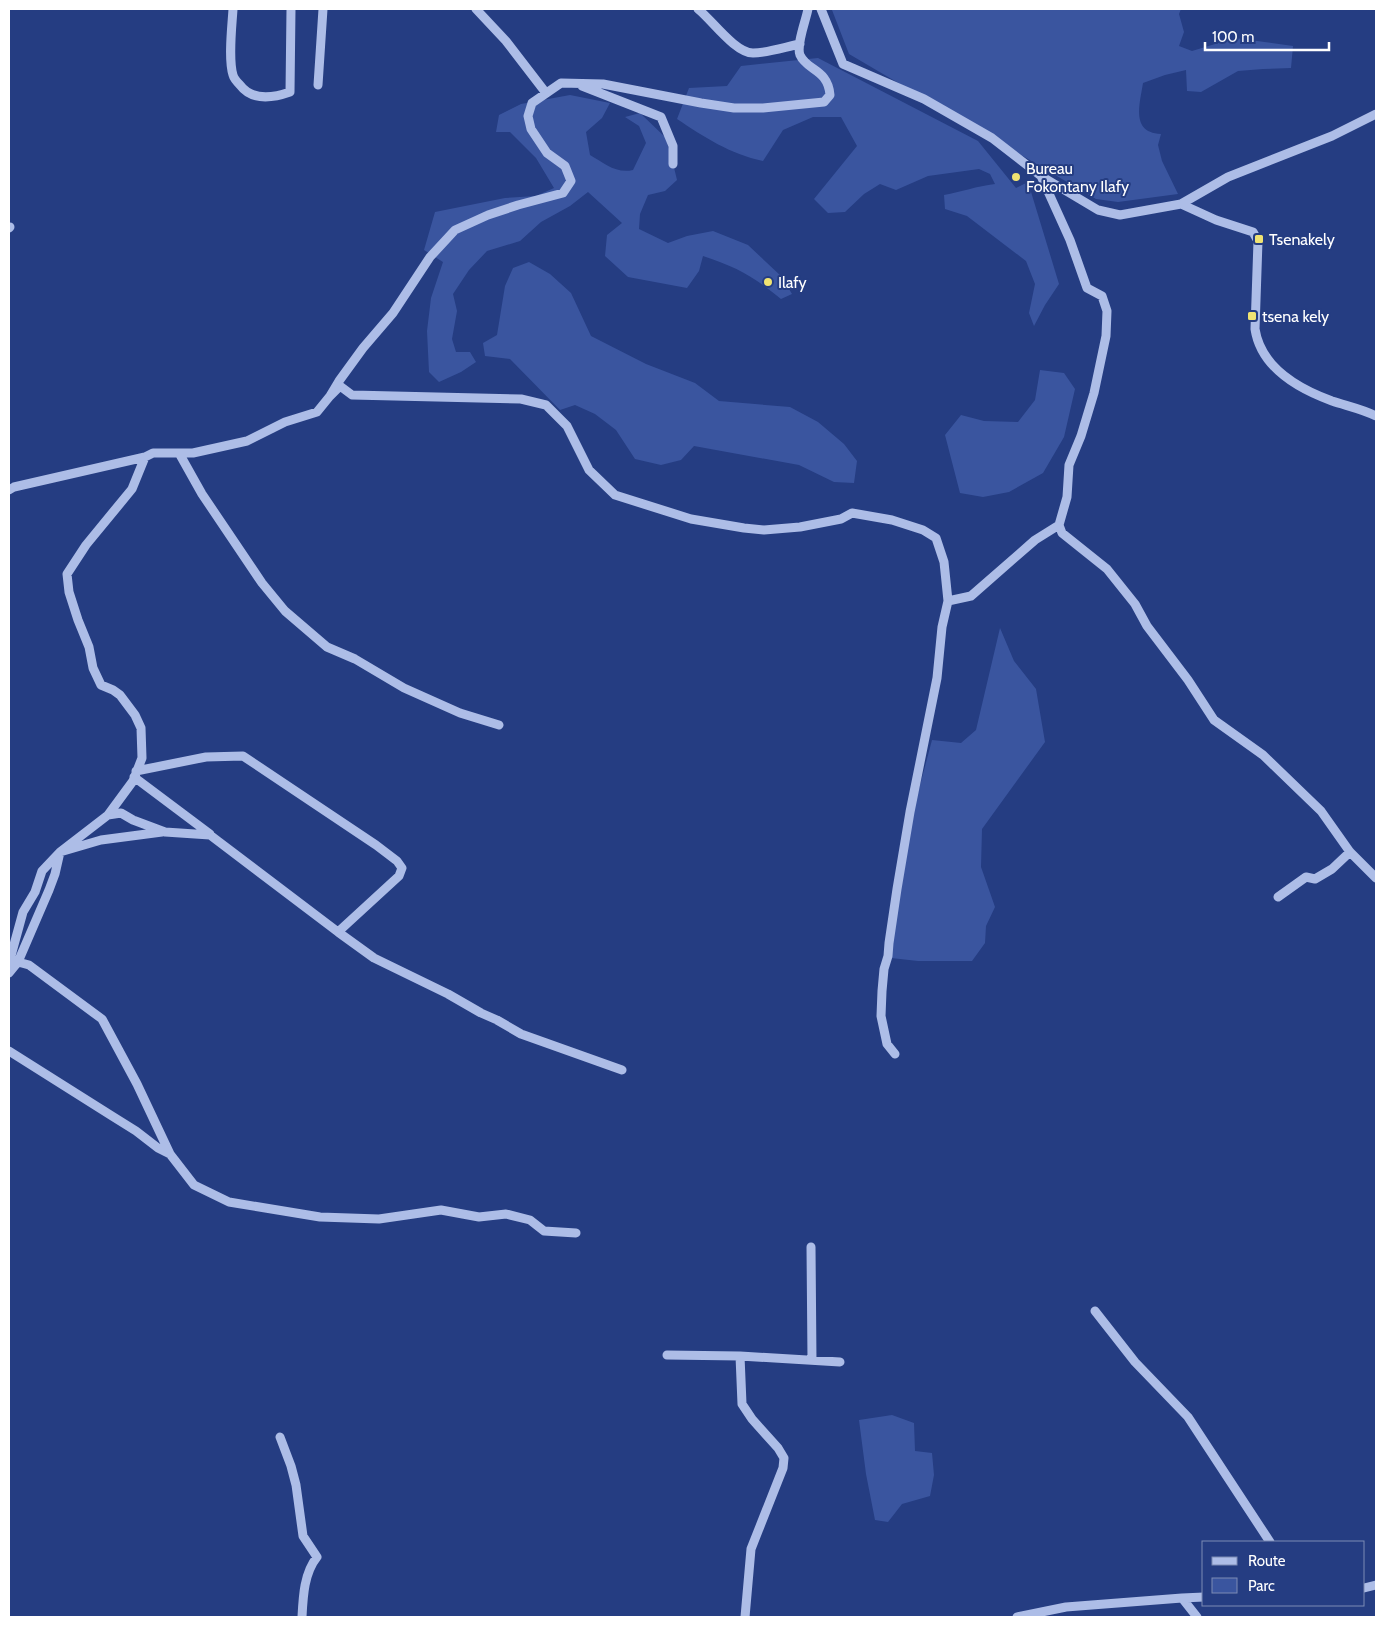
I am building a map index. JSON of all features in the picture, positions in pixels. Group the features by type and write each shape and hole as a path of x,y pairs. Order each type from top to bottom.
{"street":[{"path":"233,9 231,62 233,76 244,90 260,97 276,97 290,92 290,9"},
{"path":"318,85 323,9"},
{"path":"476,9 506,41 546,93"},
{"path":"698,9 706,14 736,46 751,53 800,44"},
{"path":"330,396 363,348 394,313 430,257 455,230 488,214 563,193 571,181 565,166 547,153 531,129 528,116 532,103 562,83 603,84 734,108 763,108 824,102 830,95 829,85 800,56 800,44 808,9"},
{"path":"822,10 843,64 924,98 992,138 1041,176 1098,210 1120,215 1181,204 1228,177 1332,136 1376,114"},
{"path":"575,83 661,117 673,146 673,164"},
{"path":"1041,176 1070,240 1087,288 1102,296 1107,311 1106,336 1094,393 1081,436 1069,465 1067,497 1059,525 1062,533 1107,570 1135,604 1153,635 1188,680 1214,720 1263,755 1320,811 1350,852 1376,878"},
{"path":"1181,204 1216,220 1253,232 1256,237 1258,248 1255,329 1257,343 1273,366 1298,386 1332,401 1376,416"},
{"path":"9,490 14,487 145,457 153,453 193,453 247,441 285,422 317,412 340,386 352,395 521,399 546,405 568,426 589,470 615,495 691,519 764,530 800,527 841,519 852,513 892,520 923,530 936,538 944,562 948,601 942,627 937,678 910,812 888,956 884,969 881,1016 887,1044 895,1054"},
{"path":"180,453 202,494 262,583 285,611 327,647 355,659 404,688 460,713 499,725"},
{"path":"14,962 23,912 34,892 42,871 60,852 108,815 133,781 142,758 141,728 135,715 120,695 113,690 100,686 93,668 89,647 69,592 67,574 86,545 132,489 145,457"},
{"path":"948,601 971,596 1035,540 1059,525"},
{"path":"135,774 206,757 243,756 397,861 402,868 399,876 338,932"},
{"path":"135,774 210,834 374,958 448,994 521,1034 622,1070"},
{"path":"108,815 121,813 133,820 165,832"},
{"path":"60,852 101,840 165,832 210,834"},
{"path":"9,973 56,874 60,852"},
{"path":"1278,897 1306,877 1315,879 1332,869 1350,852"},
{"path":"14,962 30,965 102,1019 137,1084 170,1154 194,1185 229,1202 320,1217 379,1219 441,1210 479,1217 506,1214 530,1220 544,1231 576,1233"},
{"path":"9,1051 170,1154"},
{"path":"811,1247 812,1360"},
{"path":"1095,1312 1136,1362 1188,1417 1269,1541"},
{"path":"667,1355 740,1356 840,1362"},
{"path":"740,1356 742,1404 784,1458 783,1468 751,1549 744,1617"},
{"path":"280,1437 296,1485 303,1536 317,1557 310,1566 303,1598 302,1617"},
{"path":"1017,1617 1066,1607 1202,1597"},
{"path":"1182,1598 1197,1617"}],"green space":[{"path":"1181,9 1179,14 1184,32 1179,46 1192,51 1235,38 1293,46 1291,68 1238,71 1201,92 1187,91 1186,70 1143,83 1139,108 1141,123 1151,132 1161,134 1158,145 1162,161 1178,194 1118,202 1096,199 849,54 832,10"},
{"path":"818,58 978,141 1016,188 1028,182 1059,284 1034,326 1029,313 1035,284 1026,261 967,216 945,209 944,195 995,184 990,174 979,169 928,176 896,190 880,184 864,194 845,212 828,213 814,199 857,146 841,117 813,117 783,130 763,161 728,149 677,119 689,88 727,86 741,66"},
{"path":"570,95 610,103 602,118 586,132 590,155 610,167 627,171 633,170 646,143 639,126 625,117 640,113 665,137 677,180 665,191 648,195 640,214 639,229 668,243 687,236 713,231 748,245 782,277 792,294 781,299 745,273 703,256 699,271 687,288 628,277 605,256 607,235 622,223 588,192 570,206 541,222 520,241 487,251 469,270 453,294 457,311 452,339 456,352 470,352 476,362 461,372 439,382 429,372 427,331 431,298 443,262 424,250 435,212 505,198 536,196 554,188 536,158 510,132 496,132 499,115 521,104"},
{"path":"529,262 550,274 571,293 591,336 646,364 695,383 719,401 790,407 818,422 844,444 857,461 854,483 834,482 799,465 694,446 681,460 661,465 635,459 616,430 595,414 575,405 560,410 510,359 485,356 483,343 497,335 505,286 513,268"},
{"path":"1040,370 1064,373 1075,389 1064,437 1043,473 1009,492 983,497 960,493 945,435 961,415 984,421 1018,422 1035,400"},
{"path":"1000,628 1014,661 1036,689 1045,742 982,829 981,867 995,907 986,926 985,943 972,961 918,961 891,958 891,939 914,808 932,740 961,743 976,730"},
{"path":"892,1415 914,1423 915,1451 932,1453 934,1475 930,1496 902,1504 888,1522 875,1520 866,1474 859,1420"}],"place":[{"name":"Bureau Fokontany Ilafy","path":"1016,177"},
{"name":"Tsenakely","path":"1259,239"},
{"name":"Ilafy","path":"768,282"},
{"name":"tsena kely","path":"1252,316"}]}
